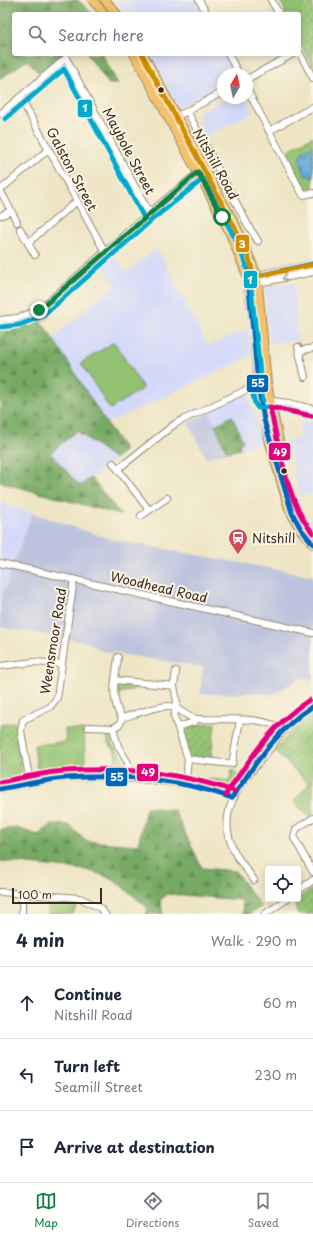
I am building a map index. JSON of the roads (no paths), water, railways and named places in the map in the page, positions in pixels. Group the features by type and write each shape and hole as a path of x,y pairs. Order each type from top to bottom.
{"main road":[{"path":"92,0 103,12"},
{"path":"105,0 115,12"},
{"name":"Nitshill Road","path":"135,56 244,241 257,279 267,384 279,441 281,479"},
{"name":"Nitshill Road","path":"144,56 173,118"},
{"name":"Nitshill Road","path":"202,170 232,237 248,282 254,329 258,385 286,500 292,516 300,529 313,544"}],"street":[{"path":"199,0 206,12"},
{"path":"271,0 278,12"},
{"path":"229,56 236,68"},
{"path":"253,76 289,56"},
{"path":"301,56 313,78"},
{"name":"Maybole Street","path":"20,97 66,58 149,213"},
{"path":"173,118 217,95"},
{"path":"0,114 20,97"},
{"name":"Galston Street","path":"20,97 105,252"},
{"path":"253,100 303,195 313,193"},
{"path":"269,130 313,107"},
{"path":"187,111 258,241"},
{"path":"17,222 0,190 49,149"},
{"path":"0,320 16,319 39,310 149,213 202,170"},
{"path":"28,243 77,201"},
{"path":"2,215 11,211"},
{"path":"20,229 35,256"},
{"path":"248,282 313,264"},
{"path":"257,279 313,272"},
{"path":"305,377 298,349 313,348"},
{"path":"118,469 176,423 258,385 267,384"},
{"path":"261,401 270,400 313,409"},
{"path":"113,463 149,510"},
{"path":"141,516 167,498"},
{"name":"Woodhead Road","path":"0,563 313,633"},
{"name":"Weensmoor Road","path":"30,783 20,731 23,720 50,707 57,698 74,579"},
{"path":"118,657 114,692 119,714 122,718"},
{"path":"0,666 34,662 62,664"},
{"path":"176,672 174,686 176,707 174,716 188,759 186,778"},
{"path":"115,680 174,686"},
{"path":"122,718 168,706 176,707 189,717 197,719 219,718 240,720 275,726 284,731"},
{"path":"254,880 235,853 229,836 228,811 232,798 284,731 304,710 313,706"},
{"path":"88,727 113,728 120,724 122,718"},
{"path":"178,727 194,722 197,719"},
{"path":"188,759 232,764 240,720"},
{"path":"113,728 118,746 128,763 128,779"},
{"path":"0,789 67,778 128,779 206,788 232,798"},
{"path":"313,818 296,829 294,838 313,872"},
{"path":"301,889 313,880"},
{"path":"0,892 80,898 100,908 105,914"},
{"path":"22,894 22,914"},
{"path":"267,914 283,902"}],"water":[{"path":"313,146 313,178 305,175 299,157 302,152"}],"place":[{"name":"Nitshill","path":"238,555"}]}
